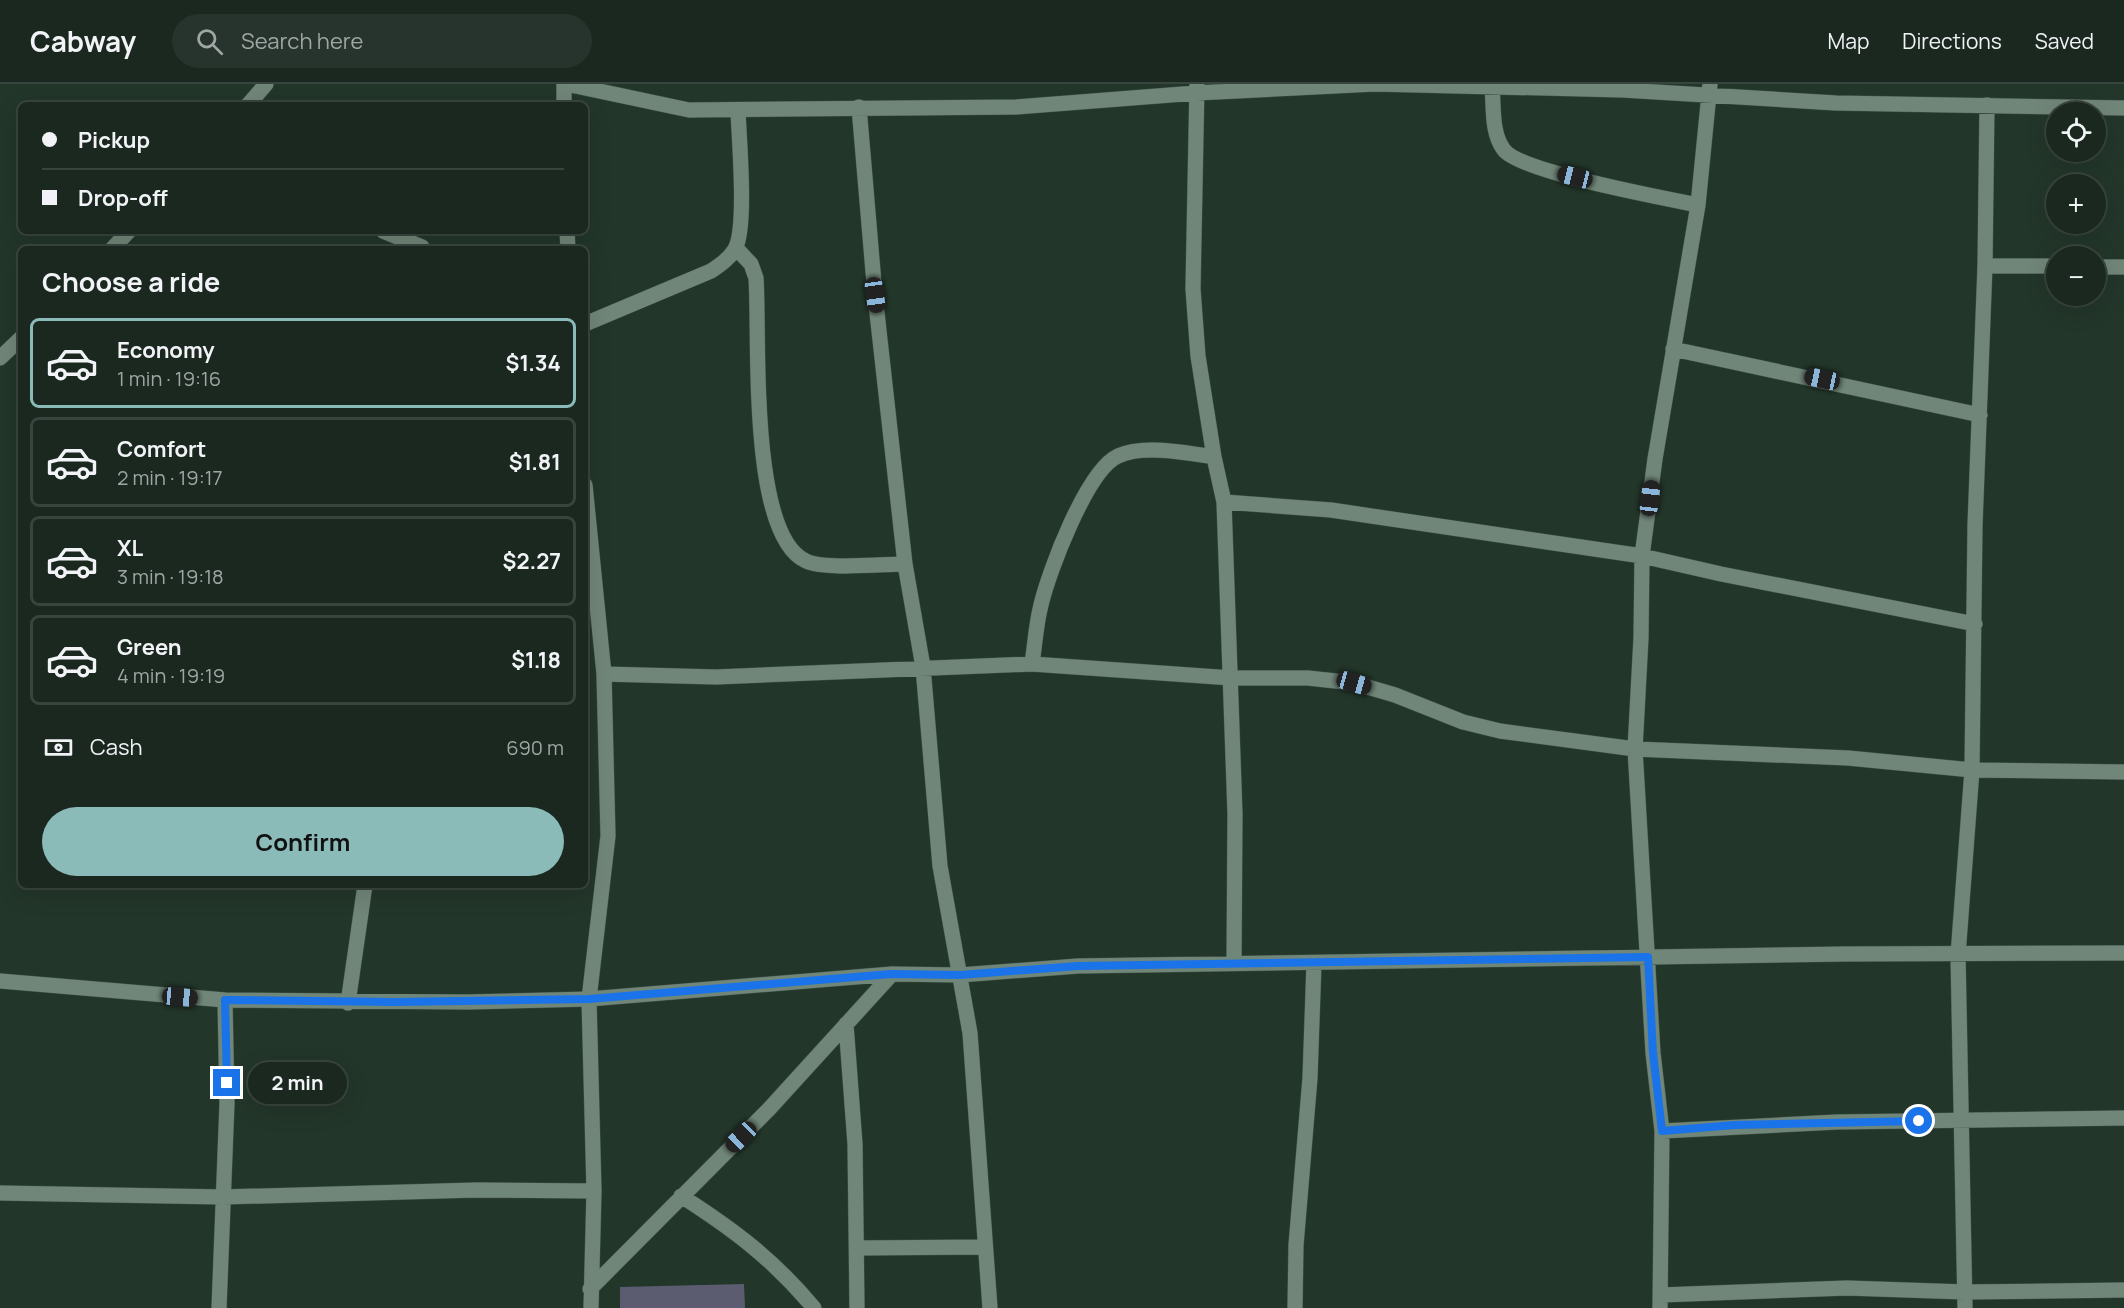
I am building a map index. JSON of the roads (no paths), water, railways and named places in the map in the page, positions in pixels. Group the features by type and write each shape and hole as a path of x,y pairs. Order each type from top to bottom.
{"street":[{"path":"251,102 266,84"},
{"path":"564,102 565,84 689,110 738,111 859,107 1016,107 1196,89 1375,84 1710,89 1836,103 2124,108"},
{"path":"1492,87 1497,136 1505,152 1532,166 1698,205"},
{"path":"1196,89 1193,289 1198,356 1214,457 1224,502 1235,814 1234,963"},
{"path":"1710,89 1698,205 1654,459 1642,556 1641,638 1635,749 1653,1053 1662,1131 1660,1301 1847,1288 1965,1292 2124,1290"},
{"path":"1965,1308 1958,955 1972,770 1975,525 1985,266 1987,105"},
{"path":"859,107 875,295 905,564 923,667 940,866 970,1033 990,1308"},
{"path":"588,323 711,271 725,261 736,248 740,204 738,111"},
{"path":"115,246 126,234"},
{"path":"390,234 420,246"},
{"path":"736,248 751,264 756,278 760,423 767,487 782,536 792,551 806,562 824,565 905,564"},
{"path":"1985,266 2046,266"},
{"path":"2106,267 2124,267"},
{"path":"0,358 18,341"},
{"path":"1673,349 1980,415"},
{"path":"1032,664 1041,604 1058,554 1076,512 1100,471 1118,456 1145,451 1175,451 1214,457"},
{"path":"1224,502 1331,510 1642,556 1721,574 1975,624"},
{"path":"588,515 604,674 608,836 589,999 594,1191 591,1308"},
{"path":"604,674 716,677 1032,664 1232,678 1308,678 1354,683 1395,695 1463,722 1500,731 1635,749 1824,757 1972,770 2124,772"},
{"path":"348,1003 365,888"},
{"path":"0,981 225,1000 348,1003 589,999 891,974 960,975 1078,966 2124,952"},
{"path":"1295,1308 1296,1245 1310,1078 1314,963"},
{"path":"590,1289 770,1108 891,974"},
{"path":"219,1308 227,1103 225,1000"},
{"path":"846,1024 855,1144 857,1308"},
{"path":"1662,1131 1735,1125 2124,1118"},
{"path":"0,1193 223,1197 476,1190 594,1191"},
{"path":"681,1196 736,1231 777,1265 814,1308"},
{"path":"858,1248 984,1247"}]}
